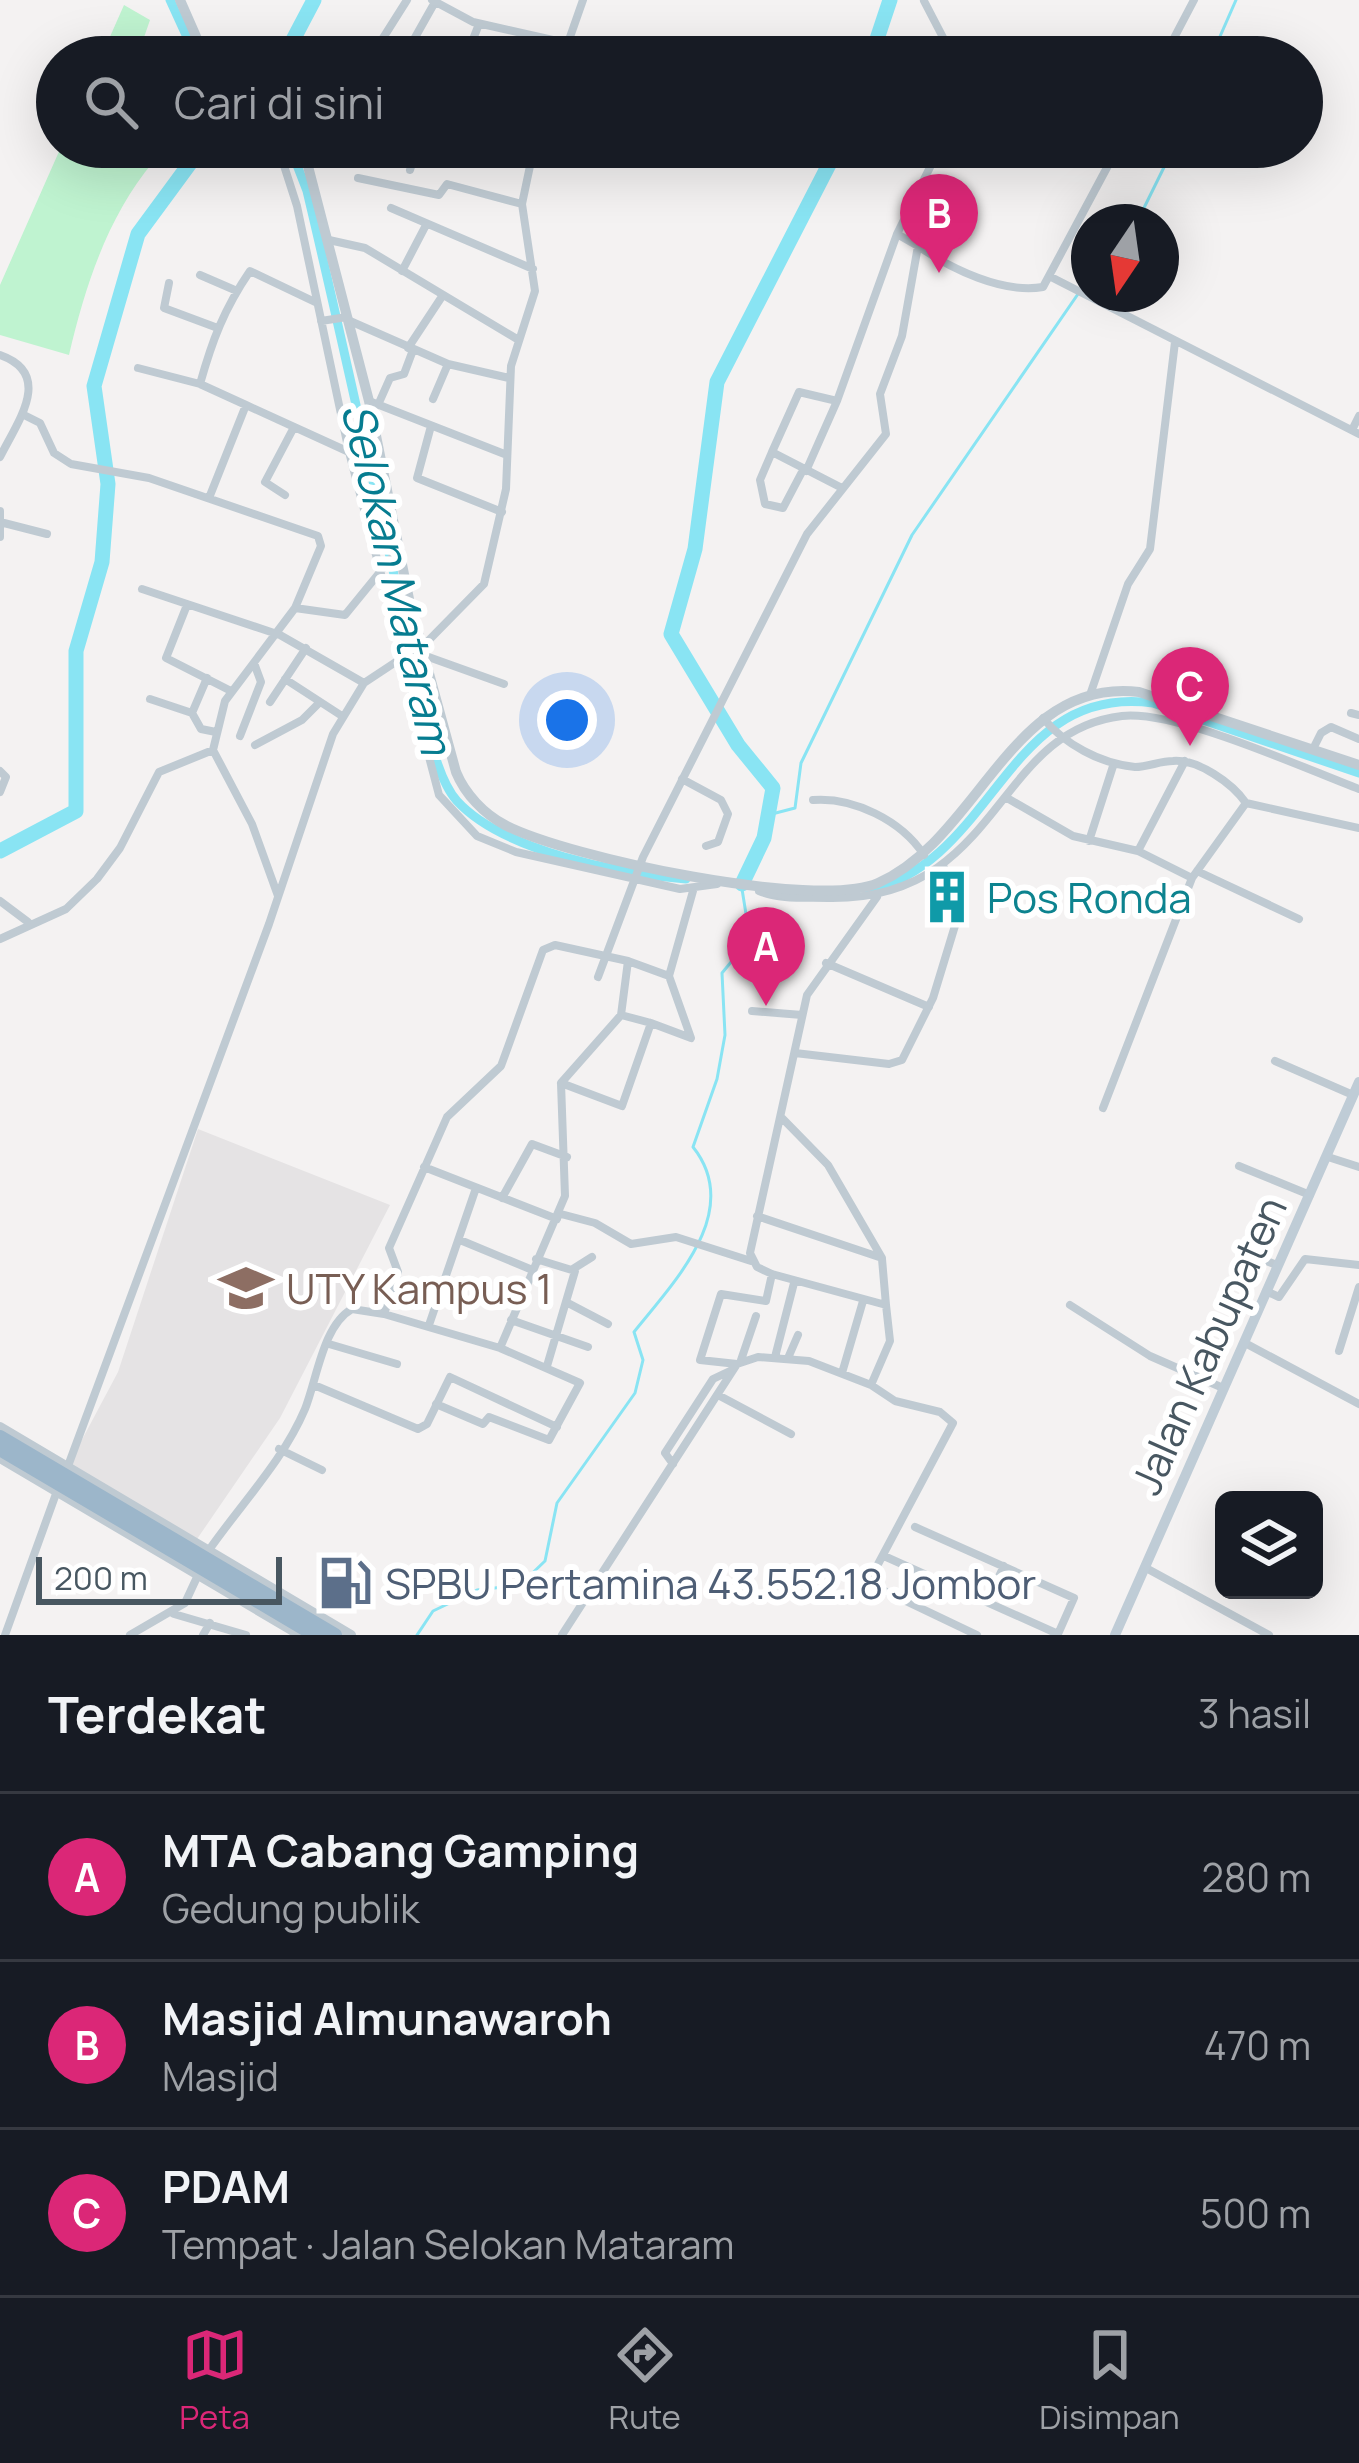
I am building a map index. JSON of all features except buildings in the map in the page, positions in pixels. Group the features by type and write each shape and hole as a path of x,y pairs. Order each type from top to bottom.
{"highway":[{"path":"0,1437 335,1635"},
{"path":"0,1449 315,1635"}],"main road":[{"name":"Jalan Kabupaten","path":"1114,1635 1358,1085"}],"street":[{"path":"180,0 196,36"},
{"path":"384,36 407,0"},
{"path":"569,36 583,0"},
{"path":"1175,36 1195,0"},
{"path":"415,36 434,1 478,24 534,36"},
{"path":"924,1 942,36"},
{"path":"474,36 478,24"},
{"path":"285,168 434,784 455,817 477,836 516,852 693,891 720,884 857,889 925,864 944,866"},
{"path":"309,168 346,318 373,403 374,452 396,552 458,778 482,807 515,829 640,866 704,874 720,884"},
{"path":"68,1466 341,716 364,683 402,655 421,648 484,584 502,512 509,378 517,339 533,303 534,269 522,204 530,168"},
{"path":"837,401 799,392 760,480 765,504 783,508 804,471 837,401 897,234 930,168"},
{"path":"897,234 948,264 1010,286 1040,288 1051,278 1107,168"},
{"path":"358,178 439,195 447,184 522,204"},
{"path":"391,208 534,269"},
{"path":"402,271 426,225"},
{"path":"329,240 365,248 441,298 517,339"},
{"path":"598,977 640,866 807,534 886,434 880,396 905,323 918,246"},
{"path":"200,384 215,327 250,272 316,303"},
{"path":"200,275 237,291"},
{"path":"1051,278 1355,432 1359,416"},
{"path":"170,283 164,308 215,327"},
{"path":"373,403 390,378 404,374 411,349 441,298"},
{"path":"323,321 346,318 448,364 509,378"},
{"path":"752,1262 757,1216 802,1015 826,963 878,897 925,864 1050,727 1091,692 1128,584 1150,549 1175,342"},
{"path":"0,355 26,369 31,381 22,414 0,457"},
{"path":"433,399 448,364"},
{"path":"138,368 200,384 352,452 374,452"},
{"path":"373,403 507,455"},
{"path":"208,498 246,405"},
{"path":"22,414 40,423 61,460 114,470 318,536 321,546 295,608 280,635 231,692 213,750 252,824 278,897"},
{"path":"431,426 417,478 502,512"},
{"path":"285,495 266,482 293,429"},
{"path":"772,452 842,488"},
{"path":"0,512 4,523 0,537"},
{"path":"4,523 47,534"},
{"path":"295,608 345,615 396,552"},
{"path":"142,589 280,635 364,683"},
{"path":"187,604 166,658 231,692"},
{"path":"270,702 306,647"},
{"path":"421,648 504,684"},
{"path":"240,736 261,682 254,663"},
{"path":"192,713 207,678"},
{"path":"285,680 341,716"},
{"path":"1091,692 1139,692 1359,765"},
{"path":"150,699 192,713 201,729 216,732"},
{"path":"255,745 302,720 320,702"},
{"path":"944,866 1006,797 1050,727 1140,716 1231,741 1359,789"},
{"path":"1050,727 1114,763 1142,767 1185,761 1226,783 1246,803 1359,828"},
{"path":"1313,749 1330,727 1359,739"},
{"path":"0,939 28,922 66,909 98,879 120,848 159,772 213,750"},
{"path":"1138,851 1185,761"},
{"path":"1089,841 1114,763"},
{"path":"0,771 6,777 0,792"},
{"path":"682,779 722,801 728,814 718,842 706,846"},
{"path":"1006,797 1089,841 1138,851 1299,919"},
{"path":"813,800 850,801 911,839 925,864"},
{"path":"1103,1108 1195,875 1246,803"},
{"path":"795,1053 897,1062 929,1006 961,903 944,866"},
{"path":"760,889 780,896 878,897"},
{"path":"621,1015 691,1038 669,976 693,891"},
{"path":"0,901 28,922"},
{"path":"384,1314 398,1272 389,1248 424,1167 451,1113 500,1068 543,950 554,945 609,955 669,976"},
{"path":"500,1348 530,1269 559,1217 567,1157 561,1083 621,1015 628,962"},
{"path":"826,963 929,1006"},
{"path":"752,1011 802,1015"},
{"path":"561,1083 622,1106 651,1023"},
{"path":"1275,1060 1358,1085"},
{"path":"782,1118 828,1165 882,1258 890,1341 871,1385"},
{"path":"502,1198 532,1144 567,1157"},
{"path":"1328,1156 1359,1167"},
{"path":"1239,1166 1312,1196"},
{"path":"424,1167 559,1217 595,1223 634,1245 667,1237 692,1240 794,1282 886,1305"},
{"path":"429,1325 476,1188"},
{"path":"757,1216 882,1258"},
{"path":"460,1240 530,1269"},
{"path":"1246,1253 1279,1266"},
{"path":"547,1366 573,1269 592,1257"},
{"path":"1266,1291 1279,1297 1298,1264 1309,1258 1359,1265"},
{"path":"536,1259 573,1269"},
{"path":"737,1365 700,1360 721,1294 726,1291 767,1300 772,1274"},
{"path":"775,1357 794,1282"},
{"path":"1339,1351 1359,1287"},
{"path":"842,1373 863,1300"},
{"path":"566,1302 608,1324"},
{"path":"1070,1305 1150,1356 1223,1388"},
{"path":"209,1550 255,1492 314,1385 334,1324 346,1312 384,1314 429,1325 547,1366 580,1384 546,1443 489,1417 483,1424 436,1404"},
{"path":"548,1625 562,1635 737,1365 756,1316"},
{"path":"511,1320 588,1347"},
{"path":"788,1358 798,1335"},
{"path":"1244,1342 1359,1404"},
{"path":"329,1344 397,1364"},
{"path":"673,1464 664,1454 713,1379 737,1365 775,1357 842,1373 895,1402 940,1412 953,1423 868,1583 977,1635"},
{"path":"314,1385 418,1429 427,1424 450,1377 557,1427"},
{"path":"718,1395 791,1434"},
{"path":"0,1427 351,1635"},
{"path":"682,1427 692,1434"},
{"path":"279,1449 322,1470"},
{"path":"0,1458 300,1635"},
{"path":"5,1635 57,1491"},
{"path":"884,1556 1059,1635 1074,1598 915,1527"},
{"path":"987,1601 1004,1566"},
{"path":"1144,1567 1269,1635"},
{"path":"130,1635 185,1603 198,1575"},
{"path":"172,1613 246,1635"},
{"path":"203,1635 210,1623"}],"shaded area":[{"name":"UTY Kampus 1","path":"198,1129 390,1205 280,1418 195,1542 68,1466 118,1372"}],"green space":[{"path":"124,5 150,20 144,36 110,36"},
{"path":"52,168 148,168 111,229 69,355 0,335 0,285"}],"waterway":[{"name":"Selokan Mataram","path":"170,0 186,36"},
{"path":"295,36 314,0"},
{"path":"878,36 890,0"},
{"path":"1220,36 1236,0"},
{"path":"0,851 76,811 76,651 102,562 108,484 94,386 138,234 187,168"},
{"name":"Selokan Mataram","path":"298,168 427,727 448,787 477,819 532,846 628,872 686,879"},
{"path":"742,884 764,838 773,788 738,745 671,634 695,549 717,382 827,168"},
{"path":"1146,204 1164,168"},
{"path":"768,815 795,808 801,763 912,535 1071,304"},
{"name":"Selokan Mataram","path":"869,890 912,873 946,846 1032,746 1064,720 1104,704 1153,703 1359,773"},
{"path":"417,1635 433,1611 477,1590 520,1585 545,1561 557,1503 635,1393 643,1360 634,1332 684,1268 707,1220 711,1196 707,1171 693,1147 717,1079 725,1035 722,973 750,939 742,889"}],"place":[{"name":"Masjid Almunawaroh","path":"939,273"},
{"name":"PDAM","path":"1190,746"},
{"name":"Pos Ronda","path":"947,897"},
{"name":"MTA Cabang Gamping","path":"766,1006"},
{"name":"UTY Kampus 1","path":"246,1288"},
{"name":"SPBU Pertamina 43.552.18 Jombor","path":"345,1583"}]}
